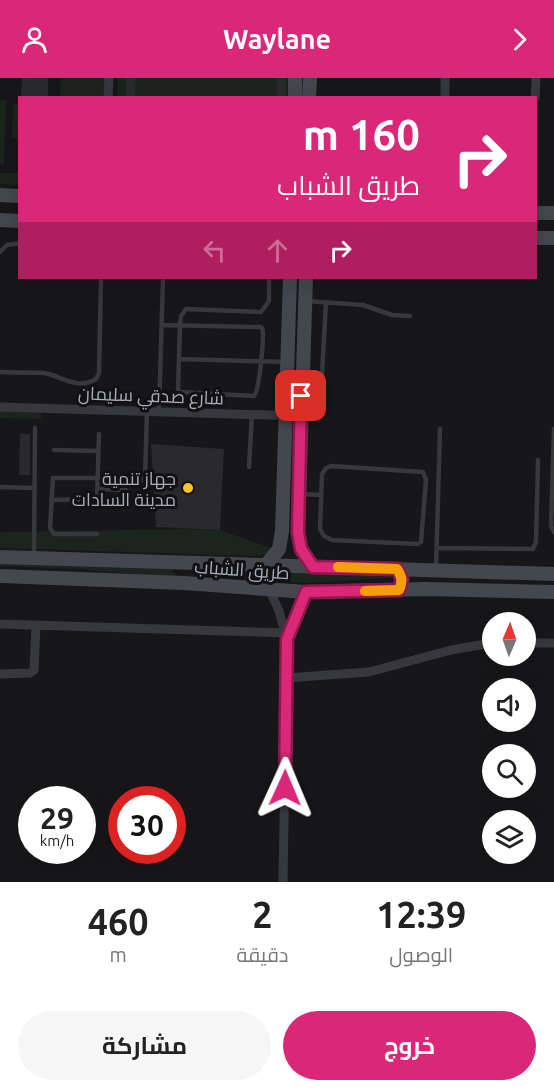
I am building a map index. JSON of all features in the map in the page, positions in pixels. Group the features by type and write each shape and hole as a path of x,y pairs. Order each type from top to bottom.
{"main road":[{"path":"295,78 295,96"},
{"path":"309,96 310,78"},
{"path":"0,195 18,196"},
{"path":"537,213 554,213"},
{"path":"0,220 18,221"},
{"path":"537,238 554,238"},
{"path":"266,565 279,549 282,531 290,279"},
{"path":"306,279 298,532 301,549 313,567"},
{"path":"287,357 302,353"},
{"path":"282,531 291,534 298,532"},
{"name":"طريق الشباب","path":"0,557 554,574"},
{"path":"184,583 178,573 185,563"},
{"path":"397,569 402,579 399,590"},
{"name":"طريق الشباب","path":"0,576 184,583 270,591 554,592"}],"street":[{"path":"108,96 109,78"},
{"path":"445,78 445,96"},
{"path":"535,96 536,78"},
{"name":"شارع صدقي سليمان","path":"0,407 300,416"},
{"path":"270,591 287,635 283,882"},
{"path":"287,635 306,592"},
{"path":"0,624 287,635"},
{"path":"0,674 30,673 34,670 36,625"},
{"path":"536,643 554,643"},
{"path":"286,678 369,672 451,650 482,645"}],"lane":[{"path":"0,252 7,245 18,243"},
{"path":"0,372 46,374 66,382 88,382 96,379 99,373 101,279"},
{"path":"159,412 163,279"},
{"path":"162,325 180,325 260,327 265,335 257,394 254,396 182,393 178,389 180,325 181,316 186,309 261,312 269,302 269,279"},
{"path":"305,301 363,305 392,315 410,316"},
{"path":"301,396 317,396 321,393 326,302"},
{"path":"179,358 260,361 287,357"},
{"path":"124,502 124,490 128,484 139,482 145,477 147,411"},
{"path":"249,467 252,414"},
{"path":"34,558 35,428"},
{"path":"436,570 440,429"},
{"path":"554,429 551,526 554,532"},
{"path":"51,500 92,501 97,499 99,434"},
{"path":"54,450 99,451"},
{"path":"436,548 527,551 533,549 536,542 538,460"},
{"path":"329,467 421,470 426,480 423,540 415,544 329,540 320,529 321,495 321,474 329,467"},
{"path":"97,534 52,533 50,528 51,500 52,480 55,477 99,478"},
{"path":"0,487 35,488"},
{"path":"99,489 124,490"},
{"path":"298,494 321,495"}],"shaded area":[{"path":"61,78 108,78 108,96 60,96"},
{"path":"118,78 289,78 289,96 118,96"},
{"path":"0,100 6,101 4,165 0,164"},
{"path":"18,103 18,138 12,138 13,104"},
{"path":"0,173 18,173 18,185 0,184"},
{"path":"0,410 41,412 41,419 0,418"},
{"path":"220,530 274,549 267,555 254,556 0,548 0,532"},
{"path":"0,561 172,568 172,571 182,579 81,569 0,566"},
{"path":"193,570 391,574 391,578 307,583 193,575"}],"building":[{"path":"22,78 48,78 48,96 21,96"},
{"path":"126,78 136,78 135,96 126,96"},
{"path":"277,78 286,78 286,96 277,96"},
{"path":"20,434 30,434 30,475 19,475"},
{"name":"جهاز تنمية مدينة السادات","path":"151,444 224,449 220,530 156,527"}],"slow traffic":[{"path":"338,567 397,569 399,572 402,579 399,590 365,591"}],"place":[{"name":"جهاز تنمية مدينة السادات","path":"188,488"}],"route":[{"path":"285,788 287,639 306,592 399,590 402,579 397,569 313,567 301,549 298,532 301,396"}]}
